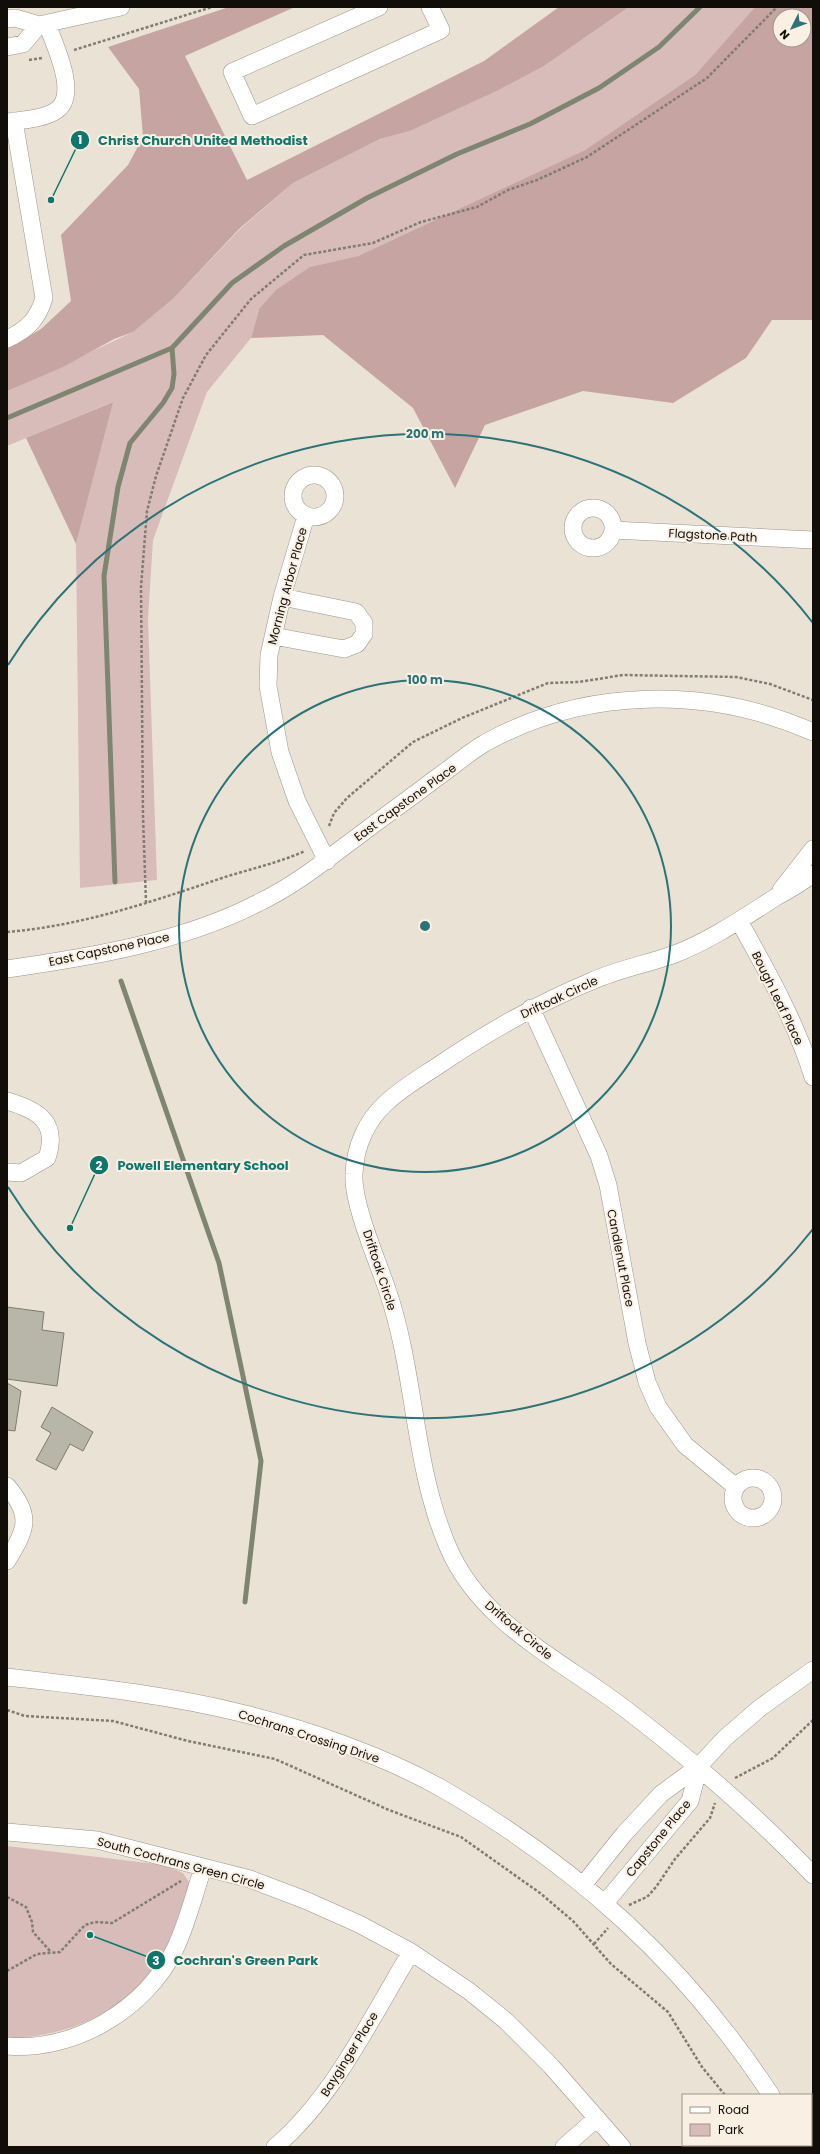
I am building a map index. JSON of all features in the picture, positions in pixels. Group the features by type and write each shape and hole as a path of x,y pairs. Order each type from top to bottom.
{"street":[{"path":"7,19 15,18 43,24 121,7"},
{"path":"379,7 232,72 252,116 441,30 430,7"},
{"path":"7,46 23,44 43,24"},
{"path":"7,338 21,332 34,321 40,311 44,298 11,122 42,116 57,110 66,99 67,84 58,55 43,24"},
{"name":"Morning Arbor Place","path":"306,516 282,597 273,636 269,655 268,686 280,752 297,801 327,861"},
{"name":"Flagstone Path","path":"613,530 813,540"},
{"path":"273,636 344,649 357,644 364,634 364,623 356,612 282,597"},
{"name":"East Capstone Place","path":"7,969 114,950 186,932 256,904 298,882 484,744 542,717 604,704 676,698 711,701 749,709 785,720 813,732"},
{"name":"Driftoak Circle","path":"774,899 813,849"},
{"name":"Driftoak Circle","path":"812,1873 699,1766 624,1707 536,1647 500,1618 479,1596 462,1573 448,1547 434,1505 428,1483 406,1364 394,1311 358,1202 353,1175 360,1140 368,1124 382,1106 400,1091 462,1049 531,1008 596,979 680,952 739,921 813,874"},
{"name":"Bough Leaf Place","path":"739,921 792,1022 813,1077"},
{"name":"Candlenut Place","path":"531,1008 599,1156 609,1192 636,1343 653,1395 671,1428 685,1446 736,1487"},
{"path":"7,1100 23,1106 40,1118 50,1127 52,1137 47,1158 21,1173 7,1172"},
{"path":"7,1486 24,1508 24,1525 18,1544 7,1561"},
{"name":"Capstone Place","path":"583,1885 624,1834 661,1794 699,1766 725,1738 762,1707 813,1670"},
{"name":"Cochrans Crossing Drive","path":"7,1677 93,1687 202,1704 244,1714 337,1743 385,1761 440,1788 515,1834 605,1903 678,1974 707,2006 740,2048 771,2094"},
{"name":"Capstone Place","path":"605,1903 690,1801 699,1766"},
{"name":"South Cochrans Green Circle","path":"7,1832 97,1840 201,1876 250,1879 305,1900 360,1924 411,1952 469,1991 506,2022 551,2066 622,2147"},
{"path":"7,2046 34,2045 80,2034 105,2023 146,1992 176,1949 201,1876"},
{"name":"Bayginger Place","path":"275,2147 318,2103 411,1952"},
{"path":"564,2147 597,2118"}],"path":[{"path":"22,61 58,55 212,7"},
{"path":"146,903 143,816 141,587 147,511 156,476 183,398 206,355 251,299 304,256 373,243 421,222 477,207 508,190 537,180 587,157 707,78 777,7"},
{"path":"7,1710 25,1716 113,1721 188,1741 275,1759 389,1810 461,1837 540,1893 573,1921 611,1964 668,2012 702,2067 724,2094"},
{"path":"594,1944 630,1904 647,1896 656,1887 675,1859 710,1818 717,1795 733,1779 773,1758 813,1720"},
{"path":"7,1971 37,1954 60,1952 85,1925 95,1922 112,1922 184,1880 201,1876"},
{"path":"7,1897 26,1907 32,1922 33,1932 51,1952"}],"green space":[{"path":"629,7 755,7 695,75 585,150 358,256 311,267 259,309 251,338 207,392 153,540 148,619 157,880 80,888 76,544 112,402 7,446 7,391 133,332 173,299 240,229 293,183 380,139 410,131 497,91 544,66"},
{"path":"7,1846 164,1865 183,1873 189,1882 180,1917 167,1948 150,1974 128,1996 103,2013 75,2026 43,2035 7,2039"}],"shaded area":[{"path":"229,7 295,7 185,56 247,180 484,61 559,7 629,7 544,66 497,91 410,131 380,139 293,183 240,228 173,299 133,332 114,339 63,367 7,391 7,349 41,329 71,301 61,235 128,165 143,137 139,89 108,47"},
{"path":"755,7 813,7 813,320 772,320 746,358 673,403 583,391 485,425 455,488 413,408 323,335 251,338 259,309 276,290 310,267 358,256 585,150 695,75"},
{"path":"113,402 76,544 26,438"}],"building":[{"path":"7,1307 44,1312 42,1330 64,1333 57,1386 7,1379"},
{"path":"7,1383 21,1391 15,1431 7,1430"},
{"path":"52,1407 93,1432 83,1451 70,1444 56,1470 36,1460 51,1433 41,1427"}],"waterway":[{"path":"115,882 104,576 118,487 130,443 163,403 172,388 174,374 172,348 232,283 284,246 367,198 457,154 530,124 599,88 659,47 700,7"},
{"path":"7,418 172,348"},
{"path":"121,981 219,1263 261,1461 245,1602"}],"place":[{"name":"Christ Church United Methodist","path":"51,200"},
{"name":"Powell Elementary School","path":"70,1228"},
{"name":"Cochran's Green Park","path":"90,1935"}]}
